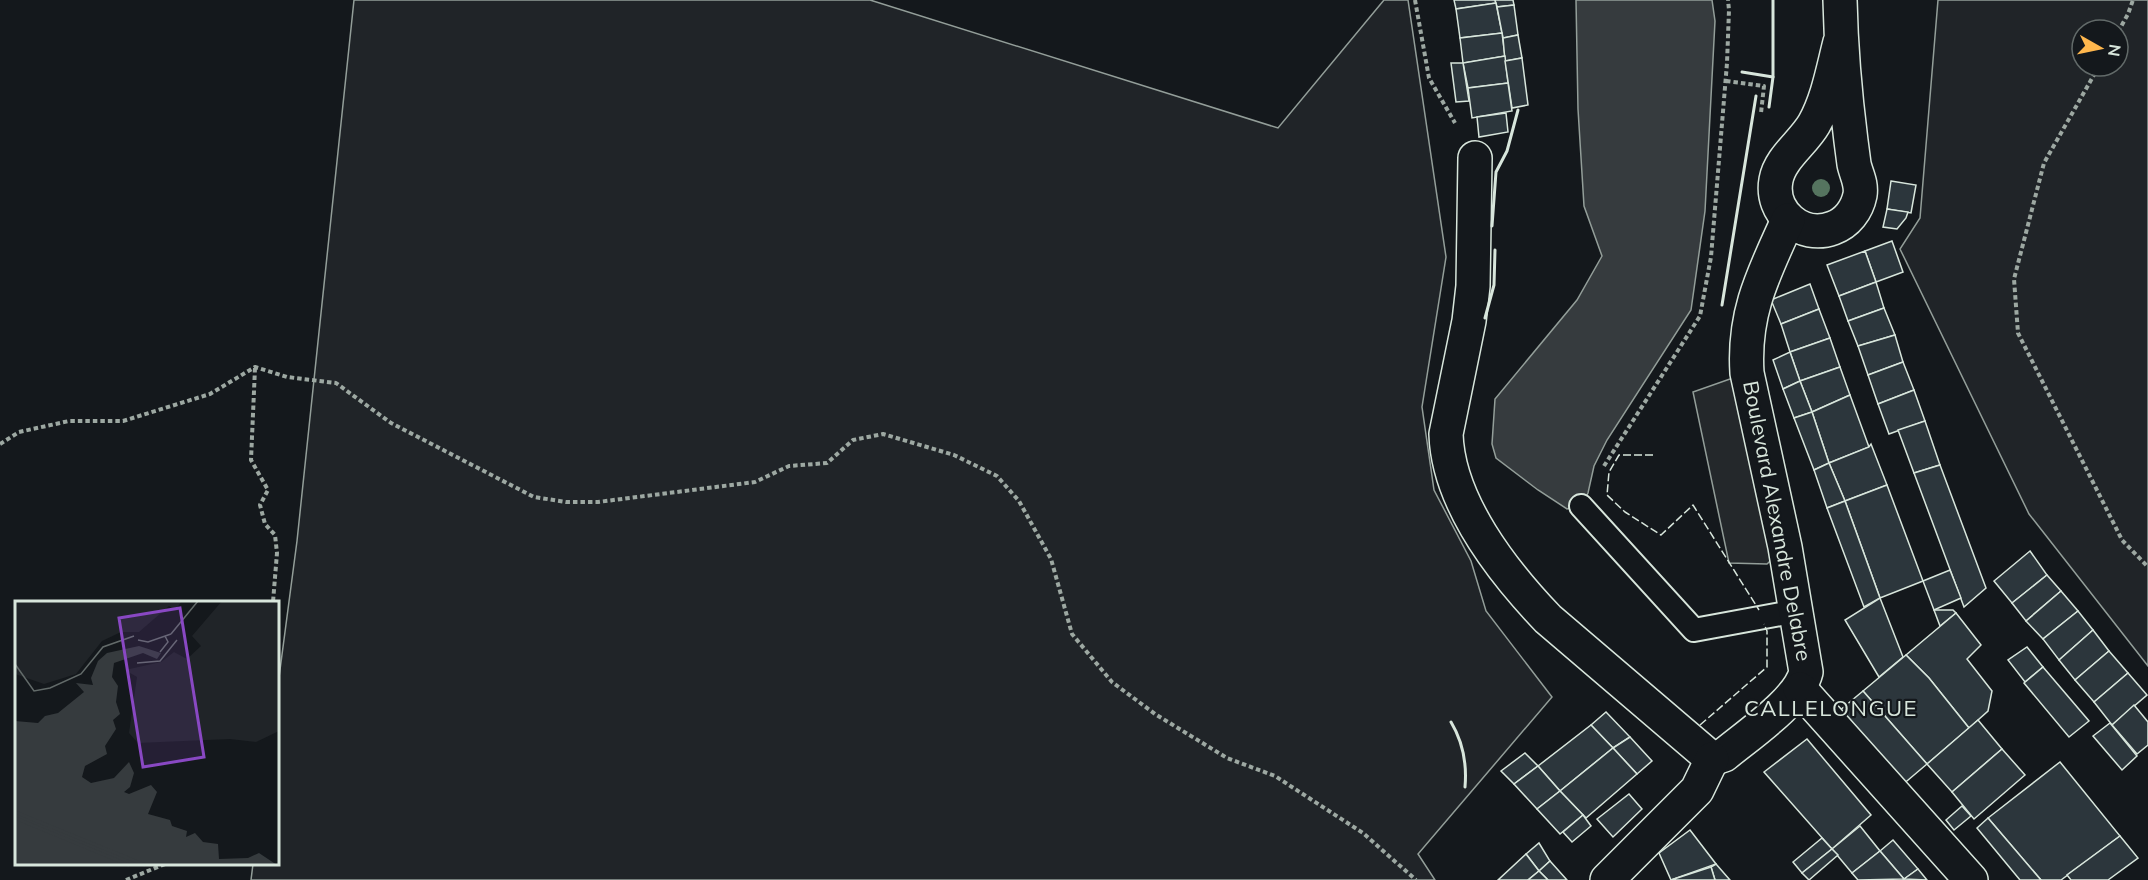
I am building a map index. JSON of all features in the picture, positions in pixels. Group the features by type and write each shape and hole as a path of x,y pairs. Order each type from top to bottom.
{"street":[{"path":"1840,0 1840,42 1854,166"},
{"path":"1791,155 1803,147 1817,145 1845,154 1854,166 1859,178 1860,192 1857,205 1850,217 1839,226 1827,231 1799,228 1788,220 1779,208 1775,194 1780,166 1791,155 1819,115 1840,42"},
{"path":"1474,158 1473,286 1469,321 1446,434 1446,447 1455,480 1485,543 1532,602 1548,619 1712,759 1697,789 1607,880"},
{"name":"Boulevard Alexandre Delabre","path":"1712,759 1724,755 1800,689 1806,672 1797,611 1746,358 1748,324 1753,303 1788,220"},
{"path":"1800,689 1971,880"}],"lane":[{"path":"1581,506 1694,630 1797,611"}],"path":[{"path":"1415,0 1429,78 1474,158"},
{"path":"1604,466 1700,316 1711,257 1726,81 1728,0"},
{"path":"2126,18 2133,0"},
{"path":"2092,78 2044,163 2014,279 2018,333 2122,540 2148,567"},
{"path":"1726,81 1764,86 1761,113"},
{"path":"255,368 252,460 268,490 260,505 265,525 275,535 277,553 273,601"},
{"path":"0,444 19,432 69,421 123,421 210,394 255,368 286,377 336,383 391,423 534,497 566,502 598,502 755,482 789,466 827,463 853,441 883,434 954,455 997,476 1018,501 1051,560 1072,634 1112,682 1155,714 1227,758 1275,776 1362,833 1416,880"},
{"path":"126,880 163,865"}],"shaded area":[{"path":"354,0 870,0 1278,128 1384,0 1408,0 1446,257 1422,407 1434,490 1471,561 1486,611 1552,697 1418,854 1435,880 251,880 253,865 279,865 279,677 297,541"},
{"path":"1576,0 1712,0 1715,21 1705,211 1691,310 1607,440 1594,466 1588,493 1581,506 1567,509 1496,458 1492,444 1495,399 1577,300 1602,256 1584,206 1578,109"},
{"path":"1938,0 2148,0 2148,666 2029,514 1900,249 1920,218"},
{"path":"1747,373 1785,547 1767,564 1729,563 1693,392"}],"building":[{"path":"1454,0 1495,0 1496,3 1456,9"},
{"path":"1495,0 1513,0 1514,5 1497,7"},
{"path":"1496,3 1502,33 1460,38 1456,9"},
{"path":"1514,5 1518,35 1503,38 1497,7"},
{"path":"1502,33 1505,56 1463,63 1460,38"},
{"path":"1518,35 1522,58 1505,61 1503,38"},
{"path":"1505,56 1508,83 1468,88 1463,63"},
{"path":"1522,58 1528,105 1512,108 1505,61"},
{"path":"1451,63 1463,63 1469,101 1456,102"},
{"path":"1508,83 1512,111 1472,118 1468,88"},
{"path":"1506,113 1508,132 1479,137 1477,117"},
{"path":"1891,181 1916,185 1911,213 1887,209"},
{"path":"1887,209 1908,212 1897,229 1883,227"},
{"path":"1892,241 1903,272 1876,282 1865,251"},
{"path":"1865,251 1876,282 1839,296 1827,265"},
{"path":"1876,282 1884,308 1848,321 1839,296"},
{"path":"1810,284 1819,309 1781,324 1771,300"},
{"path":"1884,308 1895,335 1858,346 1848,321"},
{"path":"1819,309 1830,338 1790,352 1781,324"},
{"path":"1895,335 1903,362 1868,375 1858,346"},
{"path":"1830,338 1840,367 1800,381 1790,352"},
{"path":"1790,352 1800,381 1783,389 1773,360"},
{"path":"1903,362 1914,390 1878,404 1868,375"},
{"path":"1840,367 1850,395 1812,412 1800,381"},
{"path":"1800,381 1812,412 1794,418 1783,389"},
{"path":"1914,390 1925,421 1889,434 1878,404"},
{"path":"1850,395 1869,447 1829,463 1812,412"},
{"path":"1812,412 1829,463 1814,470 1794,418"},
{"path":"1925,421 1940,465 1914,473 1898,430"},
{"path":"1871,444 1887,485 1845,501 1829,463 1869,447"},
{"path":"1829,463 1845,501 1827,508 1814,470"},
{"path":"1940,465 1986,588 1964,607 1914,473"},
{"path":"1887,485 1923,581 1880,598 1845,501"},
{"path":"1845,501 1880,598 1864,607 1827,508"},
{"path":"2030,551 2047,575 2012,603 1994,581"},
{"path":"1950,570 1961,598 1934,610 1923,581"},
{"path":"2047,575 2061,591 2026,621 2012,603"},
{"path":"2061,591 2078,611 2043,639 2026,621"},
{"path":"1880,598 1903,657 1879,677 1845,620"},
{"path":"1934,610 1953,610 1956,613 1940,626"},
{"path":"2078,611 2093,630 2059,660 2043,639"},
{"path":"1956,613 1981,645 1967,659 1992,691 1988,711 1969,728 1929,678 1906,655"},
{"path":"2093,630 2109,651 2075,680 2059,660"},
{"path":"2027,647 2043,667 2025,682 2008,660"},
{"path":"2109,651 2128,673 2094,702 2075,680"},
{"path":"1906,655 1929,678 1969,728 1927,764 1863,691"},
{"path":"2043,667 2089,721 2069,737 2024,683"},
{"path":"2128,673 2147,695 2112,725 2094,702"},
{"path":"1863,691 1927,764 1901,786 1839,711"},
{"path":"2134,705 2148,722 2148,745 2137,754 2112,725"},
{"path":"1606,712 1630,737 1613,748 1591,725"},
{"path":"1978,720 2002,749 1952,792 1927,764"},
{"path":"2110,723 2137,756 2122,770 2093,736"},
{"path":"1591,725 1613,748 1560,791 1538,766"},
{"path":"1630,737 1652,761 1637,774 1613,748"},
{"path":"1807,739 1871,815 1832,849 1764,772"},
{"path":"1613,748 1637,774 1586,818 1560,791"},
{"path":"2002,749 2025,775 1974,819 1952,792"},
{"path":"1525,753 1538,766 1514,784 1501,771"},
{"path":"2060,762 2120,836 2061,880 2041,880 1988,818"},
{"path":"1538,766 1560,791 1537,809 1514,784"},
{"path":"1560,791 1583,815 1560,834 1537,809"},
{"path":"1629,794 1642,809 1613,837 1597,819"},
{"path":"1962,806 1971,816 1954,830 1946,820"},
{"path":"1583,815 1591,826 1572,842 1563,832"},
{"path":"1988,818 2041,880 2020,880 1977,828"},
{"path":"1860,826 1880,851 1852,873 1832,849"},
{"path":"1690,830 1716,864 1671,880 1659,853"},
{"path":"2120,836 2138,858 2108,880 2071,880 2067,875"},
{"path":"1822,838 1832,849 1802,873 1793,862"},
{"path":"1893,840 1918,869 1904,879 1880,851"},
{"path":"1539,843 1550,861 1539,871 1526,854"},
{"path":"1832,849 1838,855 1809,880 1802,873"},
{"path":"1880,851 1904,879 1858,880 1852,873"},
{"path":"1526,854 1539,871 1528,880 1498,880"},
{"path":"1550,861 1567,880 1548,880 1539,871"},
{"path":"1716,864 1730,880 1715,880 1711,867"},
{"path":"1711,867 1715,880 1671,880"},
{"path":"1918,869 1927,880 1904,879"},
{"path":"1539,871 1548,880 1528,880"}],"fence":[{"path":"1653,455 1619,455 1609,472 1607,495 1625,512 1661,535 1693,505 1759,610"},
{"path":"1700,725 1767,667 1767,631 1764,624"}],"wall":[{"path":"1769,107 1773,77 1773,0"},
{"path":"1742,72 1773,77"},
{"path":"1722,305 1756,96"},
{"path":"1492,226 1496,172 1507,151 1518,110"},
{"path":"1485,318 1494,285 1495,250"},
{"path":"1451,722 1459,737 1463,753 1465,787"}],"district":[{"name":"CALLELONGUE","path":"1831,708"}]}
